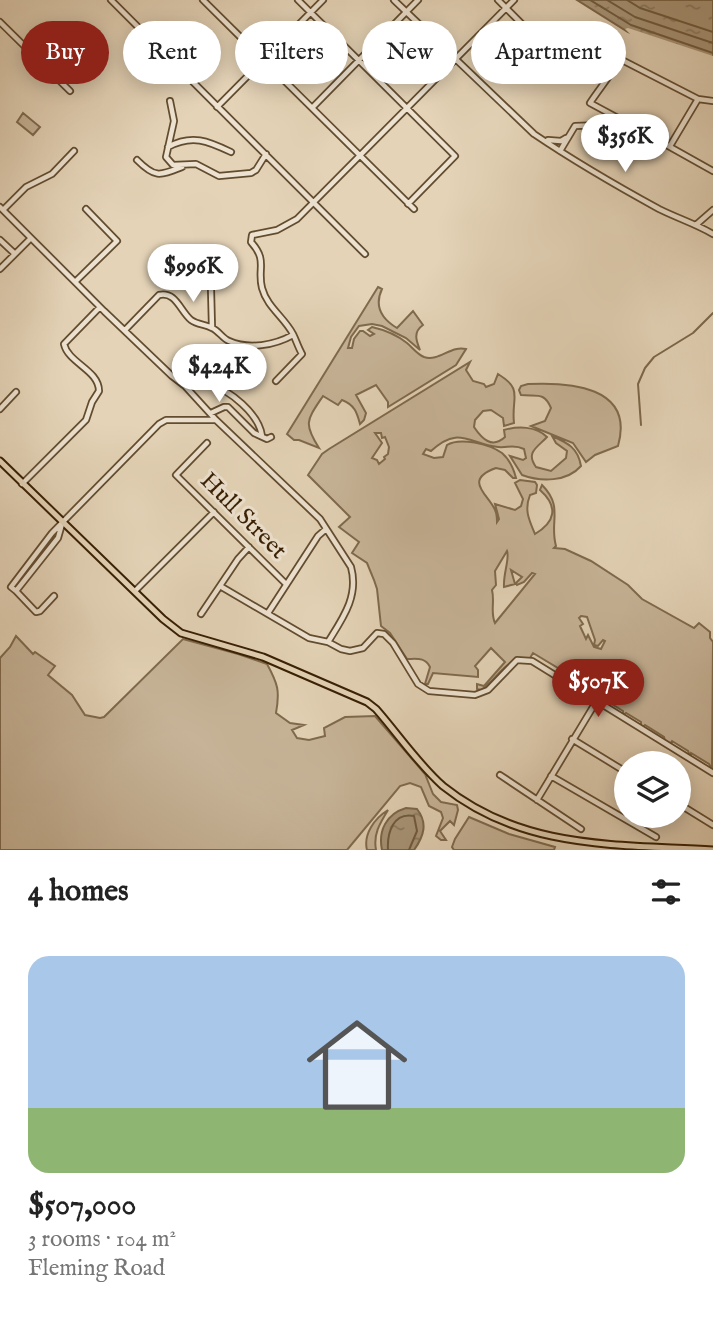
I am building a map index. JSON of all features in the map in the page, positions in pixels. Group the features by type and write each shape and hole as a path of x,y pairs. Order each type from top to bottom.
{"main road":[{"path":"0,461 163,619 181,633 263,657 366,702 376,709 441,784 474,808 506,826 554,839 590,844 713,850"}],"street":[{"path":"111,0 365,254"},
{"path":"203,0 235,32"},
{"path":"298,0 455,156 408,204"},
{"path":"303,21 323,0"},
{"path":"394,0 415,21"},
{"path":"312,108 418,0"},
{"path":"498,0 519,21"},
{"path":"457,58 514,0"},
{"path":"0,22 69,91"},
{"path":"713,101 698,99 620,59 605,85 590,103 713,171"},
{"path":"457,62 521,123 559,151 660,209 713,234"},
{"path":"217,107 240,84"},
{"path":"288,84 414,209"},
{"path":"276,382 302,354 293,335 270,306 262,288 263,261 251,238 255,233 277,230 289,225 432,84"},
{"path":"670,146 698,99"},
{"path":"170,101 174,121 166,158 173,165 196,164 219,176 229,176 251,173 266,154"},
{"path":"559,151 575,127 629,124"},
{"path":"540,138 552,141 569,137"},
{"path":"168,147 180,141 198,139 232,152"},
{"path":"74,152 52,174 26,187 1,208 318,517 351,567 353,575 349,608 328,642"},
{"path":"137,160 156,175 189,164"},
{"path":"76,281 117,241 86,209"},
{"path":"697,225 713,210"},
{"path":"0,269 30,239"},
{"path":"0,240 15,254"},
{"path":"211,289 212,328"},
{"path":"125,330 159,295 165,293 171,295 189,318 197,324 212,328 230,342 268,345 293,335"},
{"path":"22,484 86,420 99,391 98,381 68,352 64,344 100,307"},
{"path":"181,382 183,363 190,358 199,364 202,370 200,382"},
{"path":"181,382 212,385 246,408 256,420 262,436"},
{"path":"0,409 16,392"},
{"path":"211,413 228,408 254,433 267,439 271,437"},
{"path":"54,596 37,612 11,587 52,533 159,424 166,420 216,420"},
{"name":"Hull Street","path":"207,443 176,475 286,584"},
{"path":"135,591 214,512"},
{"path":"16,592 58,538 62,523"},
{"path":"268,613 318,536 326,529"},
{"path":"201,614 249,547"},
{"path":"219,586 309,638 350,651 363,648 377,633 384,634 393,643 418,684 429,691 475,695 488,690 517,660 526,659 713,773"},
{"path":"537,800 596,702"},
{"path":"572,738 614,764"},
{"path":"500,775 536,796 537,800 582,829"},
{"path":"551,776 643,832 656,837"},
{"path":"691,811 713,825"}],"shaded area":[{"path":"23,113 40,127 33,135 17,122"},
{"path":"378,287 382,289 379,306 392,324 397,328 413,311 423,325 417,333 420,350 406,338 372,324 359,326 351,337 348,348 352,348 360,331 370,336 374,334 368,330 372,327 399,338 424,357 466,349 456,365 388,407 388,402 376,385 356,395 366,413 360,424 350,404 342,400 338,405 323,396 309,422 319,448 294,440 287,434"},
{"path":"470,362 466,370 473,381 486,387 494,384 498,374 506,380 515,395 514,423 504,426 503,418 491,410 483,411 475,420 474,427 477,431 484,439 496,442 505,437 504,430 521,428 538,431 547,437 532,454 536,467 551,471 566,458 567,451 556,443 552,436 575,450 581,466 561,478 529,477 522,475 510,456 523,460 526,458 524,449 498,447 464,438 449,439 431,451 426,449 423,454 434,458 443,457 447,445 459,442 482,444 502,453 516,478 505,470 496,468 486,473 479,483 495,510 497,522 499,519 495,504 515,510 521,506 523,499 515,483 520,480 535,482 536,493 530,495 528,515 535,534 542,529 550,519 552,508 540,490 542,485 549,493 554,508 554,548 565,549 591,561 628,585 642,599 694,628 699,623 710,632 713,642 712,769 691,751 672,741 670,744 645,725 641,726 641,722 626,713 623,715 623,711 602,698 604,694 599,691 595,697 574,683 576,679 533,653 530,658 522,658 508,664 481,690 477,689 477,684 484,686 505,662 491,648 475,666 478,677 433,673 428,684 425,684 430,667 428,664 420,659 407,659 390,633 381,626 374,580 367,563 352,553 359,542 339,527 350,517 308,475 322,454","holes":["375,433 381,433 389,447 388,454 379,464 372,458 382,443","507,551 504,587 515,584 511,570 522,577 517,585 532,573 535,574 495,623 492,590 496,585 495,571","587,617 595,640 594,645 598,646 605,641 601,649 594,647 588,635 586,639 580,626 583,624 579,618"]},
{"path":"528,384 579,387 608,399 617,411 621,426 618,446 595,455 586,462 573,443 531,426 545,421 551,408 542,397 521,395 521,386"},
{"path":"16,636 33,654 35,652 55,666 48,675 72,695 85,715 100,718 183,639 267,664 277,688 276,713 290,723 304,725 292,730 297,738 309,740 325,736 324,728 345,717 375,716 425,774 433,794 441,802 457,805 454,825 450,821 440,831 446,840 436,836 443,818 441,812 429,806 421,787 410,783 400,786 347,850 0,850 0,658"},
{"path":"388,810 376,834 376,850 367,850 371,827"},
{"path":"469,817 509,834 555,847 554,850 454,850 452,847 455,839"}],"water":[{"path":"577,0 713,0 713,60 628,32 626,21 610,21"},
{"path":"406,808 417,809 423,819 422,835 417,845 414,850 382,850 381,836 385,824 393,814"}],"pier":[{"path":"626,29 713,56 713,62 631,35"}],"waterway":[{"path":"641,425 638,384 645,368 654,357 693,333 713,313"}]}
